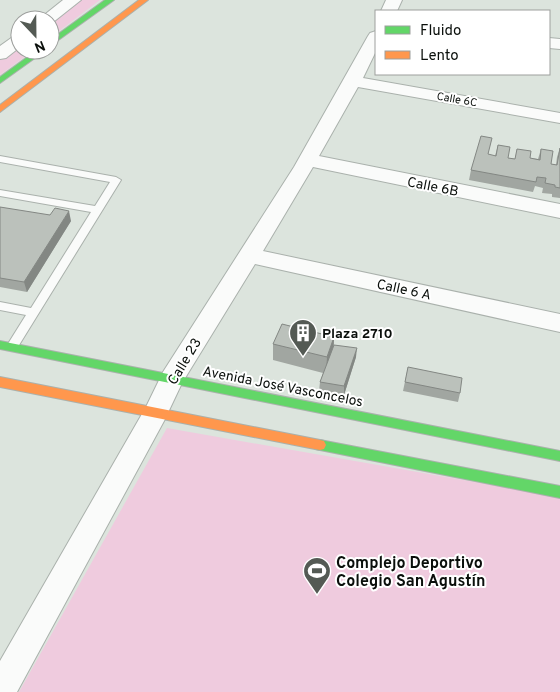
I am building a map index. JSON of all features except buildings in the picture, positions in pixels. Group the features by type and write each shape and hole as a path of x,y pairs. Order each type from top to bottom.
{"main road":[{"path":"60,37 110,0"},
{"path":"0,109 144,0"},
{"path":"0,81 28,60"},
{"name":"Avenida José Vasconcelos","path":"0,345 560,456"},
{"path":"0,382 560,492"}],"street":[{"path":"60,10 73,0"},
{"name":"Calle 23","path":"0,692 156,414 172,379 307,160 354,81 375,38"},
{"name":"Calle 6C","path":"354,81 560,118"},
{"name":"Calle 6B","path":"307,160 560,211"},
{"name":"Calle 6 A","path":"249,255 560,323"}],"lane":[{"path":"0,159 116,180 12,347"},
{"path":"0,193 98,210"},
{"path":"0,306 34,313"}],"shaded area":[{"path":"71,0 100,0 60,30 60,10 58,10"},
{"path":"10,44 10,60 20,60 0,75 0,52"},
{"name":"Complejo Deportivo Colegio San Agustín","path":"167,428 560,497 560,692 19,692"}],"traffic: fast":[{"path":"60,37 110,0"},
{"path":"0,81 28,60"},
{"path":"0,345 560,456"},
{"path":"320,445 560,492"}],"traffic: slow":[{"path":"0,109 144,0"},
{"path":"0,382 320,445"}],"place":[{"name":"Plaza 2710","path":"303,357"},
{"name":"Complejo Deportivo Colegio San Agustín","path":"317,595"}]}
